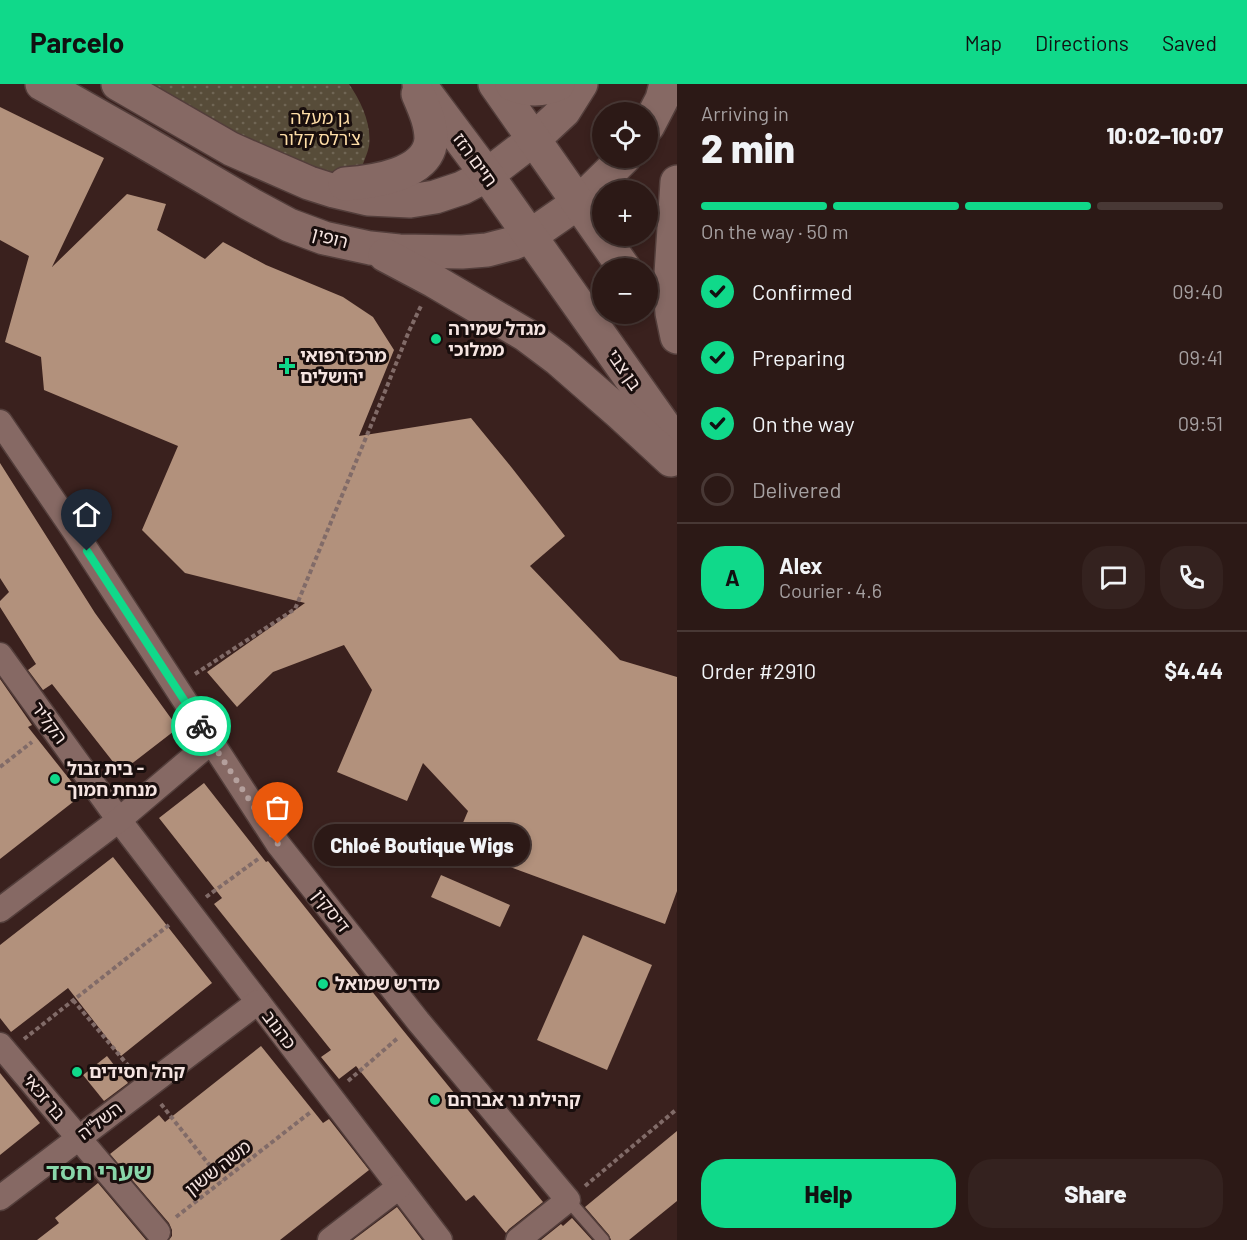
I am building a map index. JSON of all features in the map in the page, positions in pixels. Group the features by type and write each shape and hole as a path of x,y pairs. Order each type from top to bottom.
{"main road":[{"name":"רופין","path":"42,84 289,225 324,238 370,248 410,252 462,252 504,247 530,236 579,202 614,168"},
{"path":"118,84 231,149 309,183 368,199 410,201 435,197 462,188 487,175 534,140 564,111 581,84"},
{"path":"309,183 364,183 382,179 415,165 425,156 431,142 430,128 413,84"},
{"name":"חיים הזז","path":"419,84 530,236"},
{"path":"495,84 617,258"},
{"path":"512,84 531,90 547,89 558,84"},
{"path":"658,107 666,84"},
{"path":"677,182 670,289 677,338"},
{"name":"בן צבי","path":"530,236 677,444"},
{"path":"370,248 508,323 558,359 677,466"},
{"path":"658,319 677,347"}],"street":[{"name":"דיסקין","path":"0,422 75,532 278,844 418,1021 568,1200"},
{"name":"הקליר","path":"0,654 119,820"},
{"path":"0,910 119,820 211,742"},
{"name":"כהנוב","path":"119,820 440,1240"},
{"name":"השל\"ה","path":"0,1198 258,1002"},
{"name":"בר זכאי","path":"3,1049 158,1232"},
{"path":"330,1240 399,1187"},
{"path":"518,1240 568,1200"}],"lane":[{"path":"568,1200 603,1240"}],"path":[{"path":"175,687 295,609 409,331 434,281"},
{"path":"0,767 17,754"},
{"path":"3,1049 73,1000 188,910 278,844"},
{"path":"73,1000 147,1086 222,1181"},
{"path":"347,1082 405,1033"},
{"path":"568,1200 677,1109"},
{"name":"משה ששון","path":"158,1232 304,1117"}],"green space":[{"name":"גן מעלה צ'רלס קלור","path":"140,84 349,84 358,98 367,122 368,150 363,164 328,174 306,173"}],"building":[{"path":"0,107 104,158 52,267 127,194 166,204 157,230 205,259 223,242 266,265 343,297 373,317 394,350 359,436 471,418 512,468 565,536 530,566 620,660 677,677 677,891 665,924 453,846 468,811 423,763 407,801 337,772 372,690 344,645 273,672 237,707 207,672 305,603 185,573 142,530 178,446 44,390 41,357 5,342 29,256 0,240"},
{"path":"0,463 95,613 178,728 121,772 52,684 43,690 28,670 36,664 0,607 0,601 9,592 0,578"},
{"path":"0,679 32,725 28,727 82,795 0,859"},
{"path":"204,783 543,1202 506,1233 474,1195 466,1201 356,1066 339,1079 321,1057 331,1050 214,904 222,898 159,818"},
{"path":"113,857 212,983 121,1056 68,988 11,1032 0,1018 0,945"},
{"path":"441,875 510,905 500,927 431,897"},
{"path":"583,935 652,965 607,1070 537,1040"},
{"path":"261,1046 323,1123 329,1119 369,1170 280,1240 169,1240 172,1230 169,1223 110,1154 159,1115 165,1122"},
{"path":"107,1056 128,1083 104,1101 83,1075"},
{"path":"0,1073 40,1123 0,1155"},
{"path":"677,1131 677,1201 629,1240 611,1240 585,1207"},
{"path":"98,1183 146,1240 37,1240 59,1223 55,1218"},
{"path":"397,1207 422,1240 353,1240"},
{"path":"572,1218 592,1240 541,1240 561,1224 563,1226"}],"way so far":[{"path":"201,726 278,844"}],"place":[{"name":"מגדל שמירה ממלוכי","path":"436,339"},
{"name":"מרכז רפואי ירושלים","path":"287,366"},
{"name":"בית זבול - מנחת חמוך","path":"55,779"},
{"name":"Chloé Boutique Wigs","path":"278,844"},
{"name":"מדרש שמואל","path":"323,984"},
{"name":"קהל חסידים","path":"77,1072"},
{"name":"קהילת נר אברהם","path":"435,1100"}],"district":[{"name":"שערי חסד","path":"99,1172"}],"route":[{"path":"87,551 201,726"}]}
